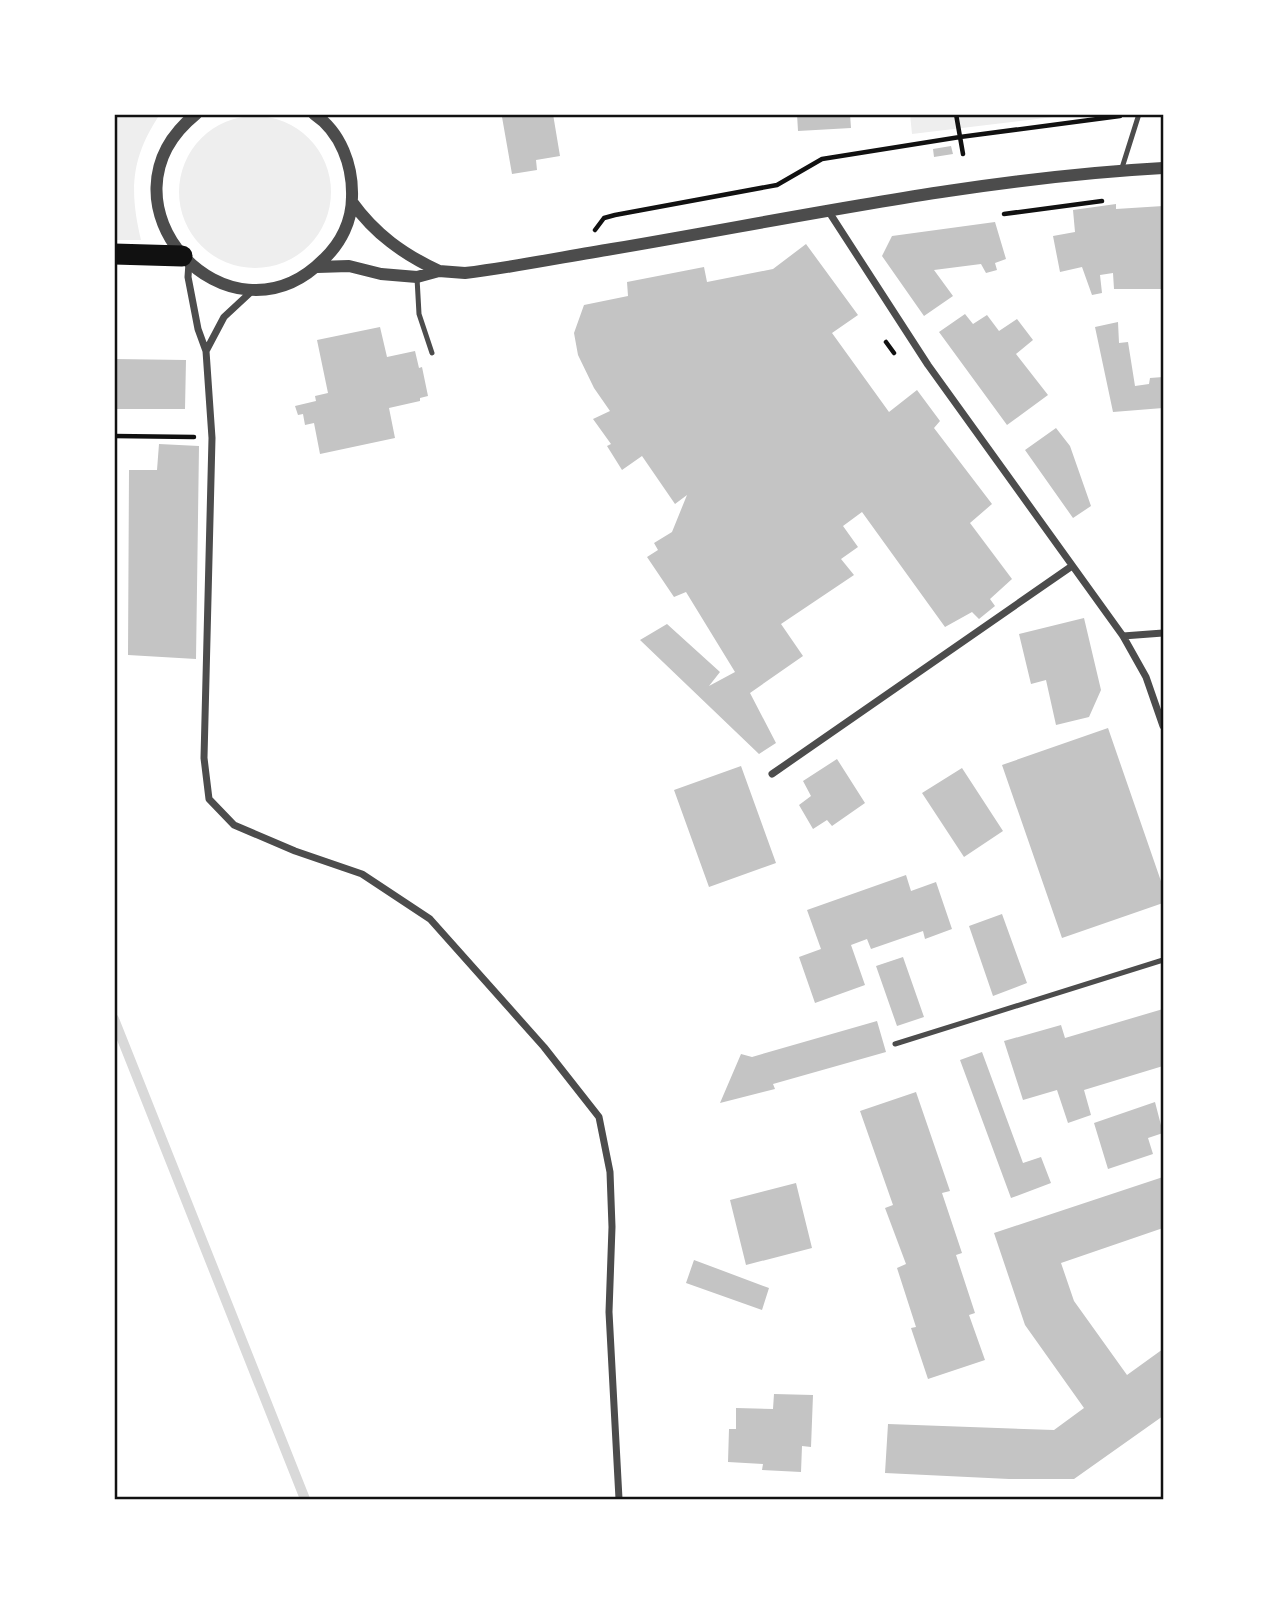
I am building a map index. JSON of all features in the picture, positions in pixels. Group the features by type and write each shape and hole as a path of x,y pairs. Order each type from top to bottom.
{"highway":[{"path":"114,254 186,260"}],"street":[{"path":"195,114 180,128 169,144 158,180 157,200 161,218 168,236 186,260 208,277 225,284 255,289 283,285 300,278 317,267 341,238 352,202 349,165 332,131 314,114"},
{"path":"317,267 349,267 381,274 417,277 439,271 466,273 970,188 1121,171 1163,169"},
{"path":"352,202 367,222 401,252 439,271"},
{"path":"829,212 928,365 1123,636 1146,677 1163,726"},
{"path":"186,260 192,303 206,351 212,438 204,758 209,799 234,825 295,851 362,874 430,919 544,1047 599,1117 610,1172 612,1227 609,1312 619,1499"},
{"path":"206,351 224,317 255,289"},
{"path":"772,774 1072,566"},
{"path":"1123,636 1163,634"}],"lane":[{"path":"1121,171 1139,114"},
{"path":"417,277 419,314 432,353"},
{"path":"895,1044 1163,960"}],"path":[{"path":"957,114 963,154"},
{"path":"593,252 596,226 604,218 777,185 822,159 1127,115"},
{"path":"1004,214 1102,201"},
{"path":"114,436 212,438"}],"shaded area":[{"path":"114,114 160,114 143,145 135,174 135,205 141,240 114,240"},
{"path":"910,114 1078,114 912,134"},
{"path":"255,116 284,122 309,138 325,163 331,192 325,221 309,246 284,262 255,268 226,262 201,246 185,221 179,192 185,163 201,138 226,122"}],"building":[{"path":"553,114 560,156 536,160 537,170 512,174 502,117"},
{"path":"797,114 850,114 851,128 798,131"},
{"path":"951,146 953,154 934,157 933,149"},
{"path":"1116,204 1116,209 1163,206 1163,289 1114,289 1113,273 1100,275 1102,293 1092,295 1082,267 1060,272 1053,236 1075,232 1073,210"},
{"path":"995,222 1006,259 995,263 997,270 986,273 981,264 934,270 953,296 924,316 882,256 892,236"},
{"path":"806,244 858,315 832,333 889,412 917,390 940,421 934,428 992,504 970,523 1012,579 990,599 995,606 979,619 972,612 945,627 862,512 843,526 858,547 841,559 854,575 781,624 803,656 750,693 776,743 759,754 640,640 667,624 720,672 709,686 735,672 686,592 674,597 647,557 658,550 654,543 672,532 687,495 675,504 642,456 622,470 607,446 611,444 593,419 610,411 594,388 578,355 574,333 584,305 628,296 627,282 704,267 707,282 773,269"},
{"path":"965,314 973,324 987,315 999,331 1017,319 1033,340 1016,354 1048,395 1007,425 939,332"},
{"path":"1118,322 1119,343 1128,342 1135,386 1149,384 1150,378 1163,377 1163,408 1113,412 1095,327"},
{"path":"380,327 387,357 415,351 419,368 422,367 428,396 420,398 420,401 389,408 395,438 320,454 314,423 305,425 303,414 298,415 295,406 316,401 315,396 328,393 317,340"},
{"path":"114,359 186,360 185,409 114,409"},
{"path":"1056,428 1070,446 1091,506 1073,518 1025,450"},
{"path":"159,444 199,446 196,659 128,655 129,470 157,470"},
{"path":"1084,618 1101,690 1089,717 1056,725 1046,680 1031,684 1019,634"},
{"path":"1108,728 1163,887 1163,903 1062,938 1002,765"},
{"path":"837,759 865,803 832,826 827,820 813,829 799,805 811,796 803,781"},
{"path":"741,766 776,863 709,887 674,790"},
{"path":"962,768 1003,831 964,857 922,793"},
{"path":"906,875 911,891 936,882 952,929 925,939 923,931 871,949 867,939 851,945 865,985 815,1003 799,957 821,949 807,910"},
{"path":"1002,914 1027,983 993,996 969,926"},
{"path":"903,957 924,1017 897,1026 876,966"},
{"path":"1163,1009 1163,1066 1084,1090 1091,1115 1068,1123 1057,1090 1023,1100 1004,1041 1061,1025 1065,1038"},
{"path":"877,1021 886,1052 773,1084 775,1089 720,1103 741,1054 752,1057"},
{"path":"982,1052 1023,1163 1041,1157 1051,1183 1011,1198 960,1060"},
{"path":"916,1092 950,1191 942,1193 962,1253 956,1255 975,1313 969,1315 985,1360 928,1379 911,1328 916,1327 897,1268 906,1264 885,1208 893,1205 860,1111"},
{"path":"1155,1102 1163,1133 1148,1138 1153,1154 1108,1169 1094,1123"},
{"path":"1163,1177 1163,1228 1061,1263 1074,1301 1127,1375 1163,1349 1163,1416 1074,1479 885,1473 888,1424 1054,1430 1084,1408 1025,1325 994,1233"},
{"path":"796,1183 812,1248 746,1265 730,1200"},
{"path":"694,1260 769,1288 762,1310 686,1283"},
{"path":"774,1394 813,1395 811,1447 802,1446 801,1472 762,1470 763,1464 728,1462 729,1429 736,1429 736,1408 773,1409"}],"waterway":[{"path":"114,1019 305,1499"}]}
